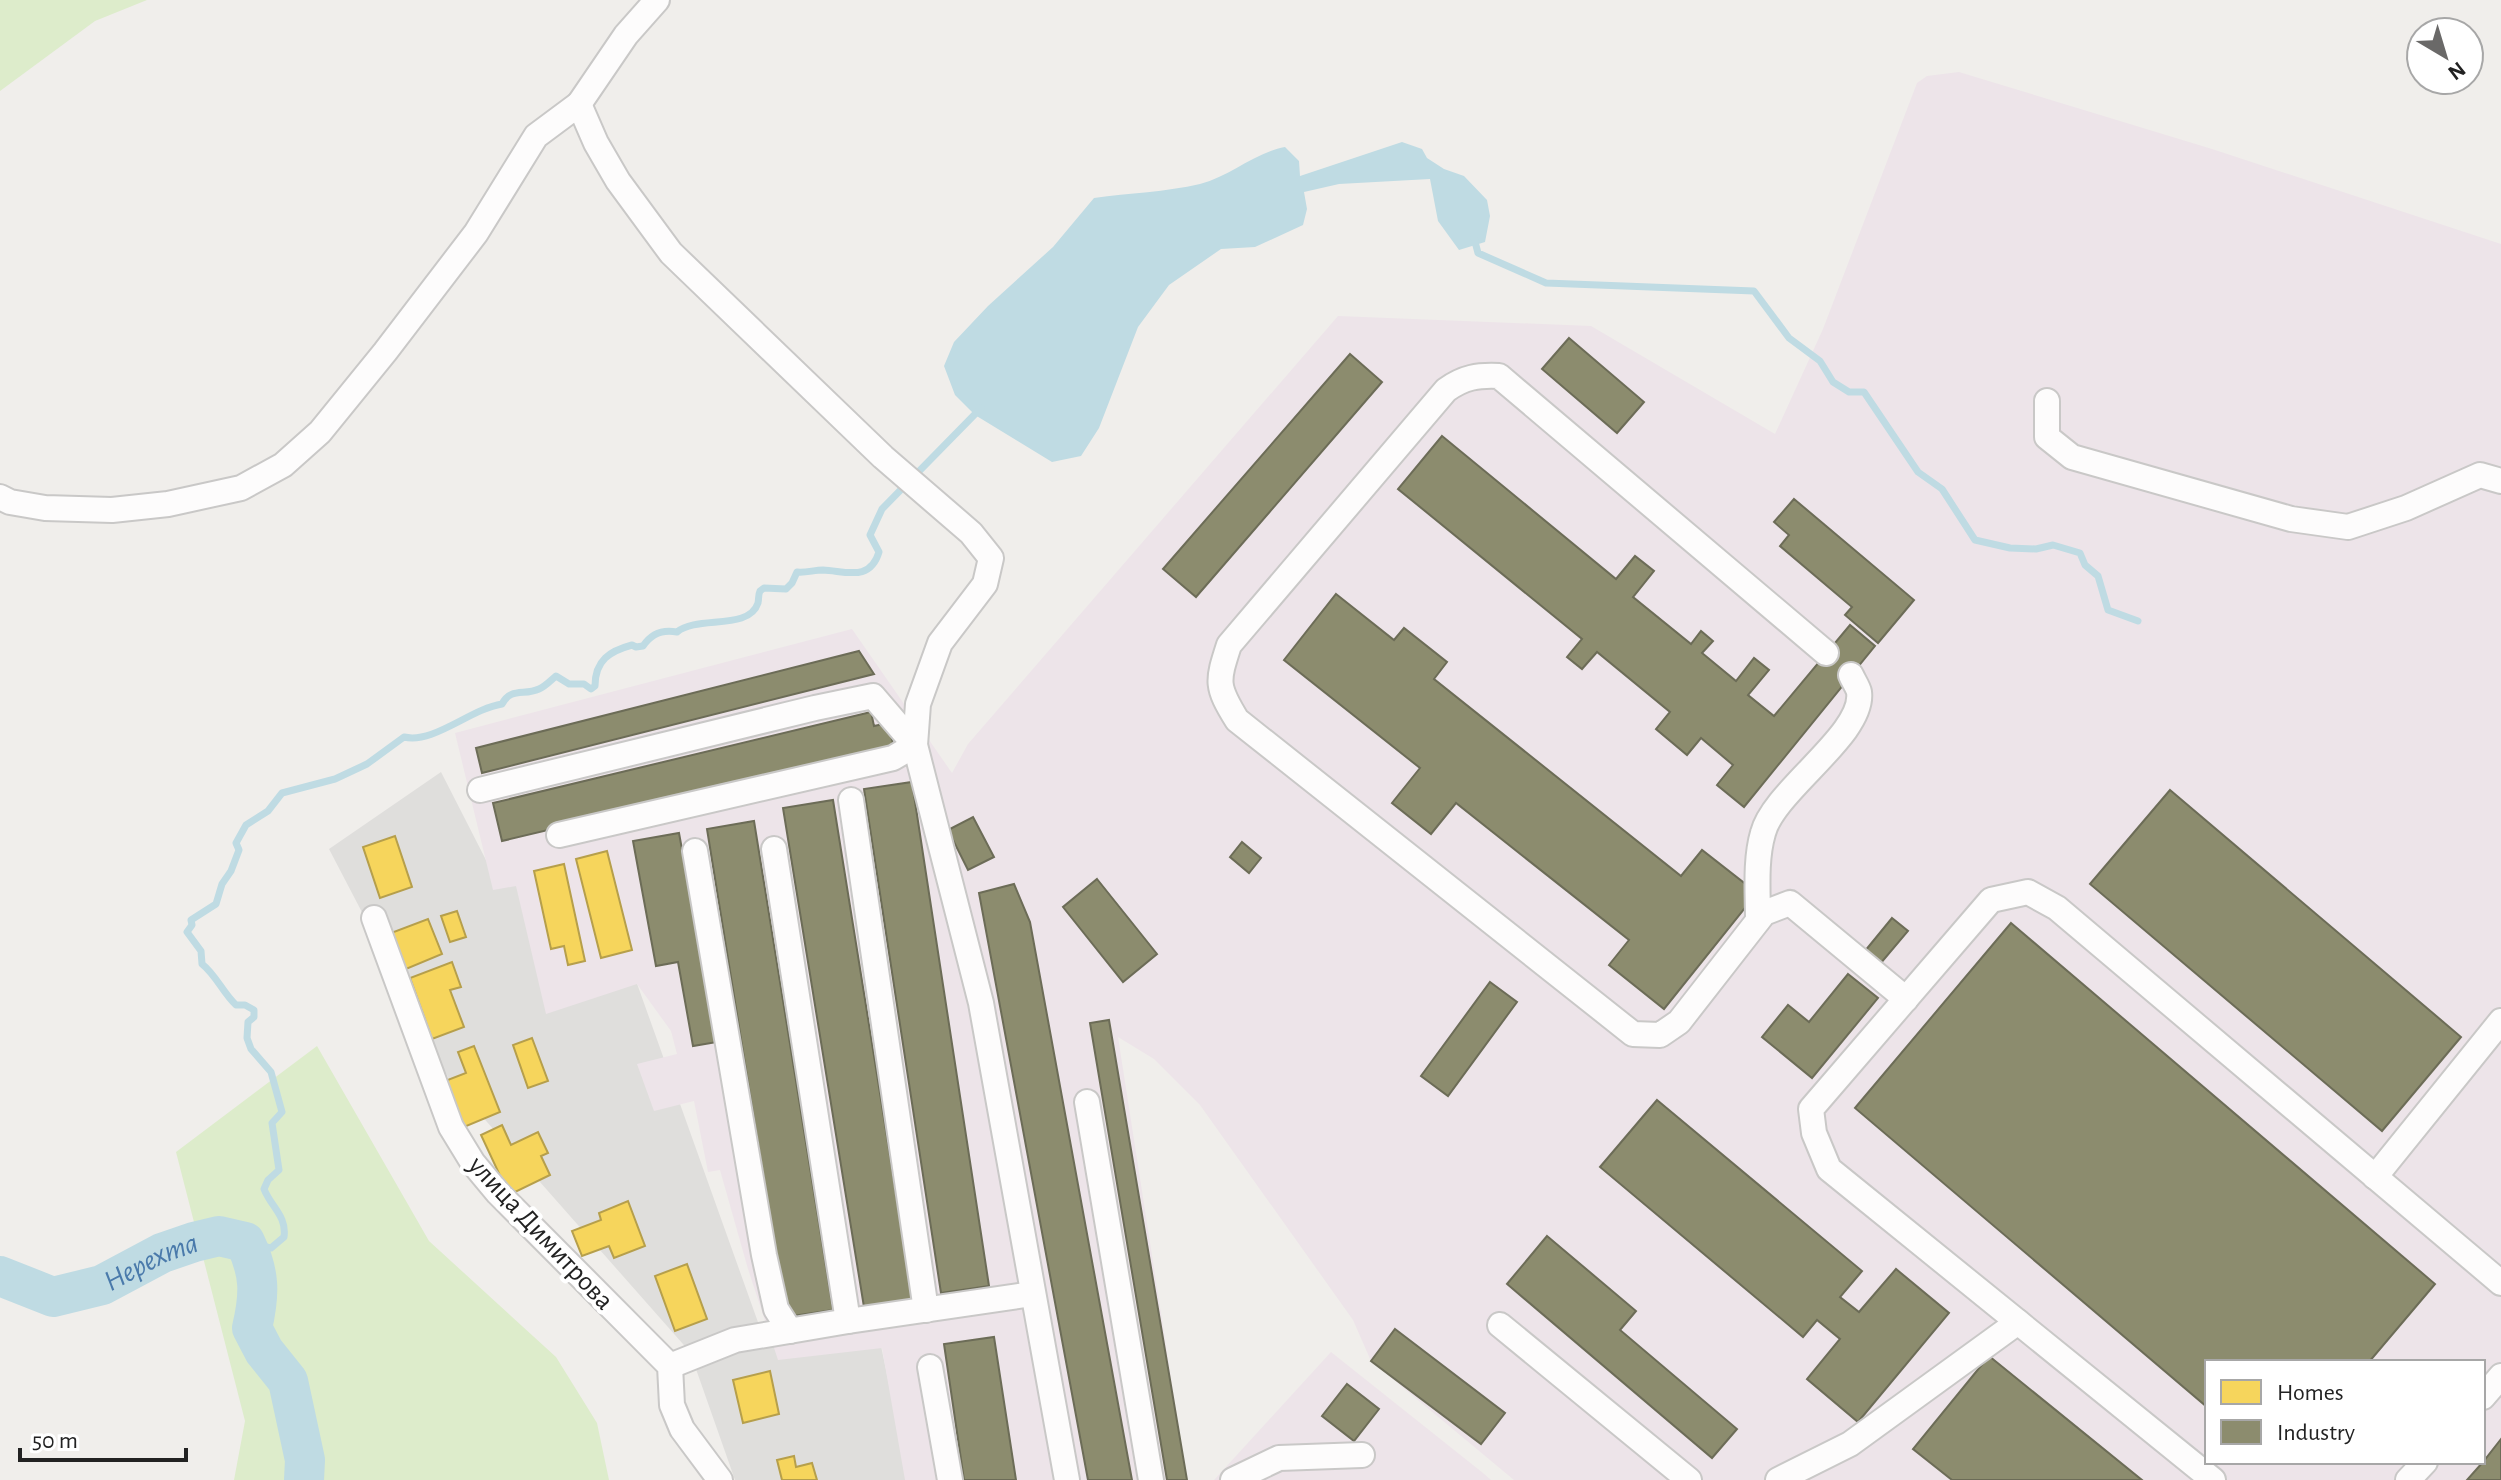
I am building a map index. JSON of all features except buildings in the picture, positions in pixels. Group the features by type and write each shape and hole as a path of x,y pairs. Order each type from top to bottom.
{"street":[{"path":"0,497 10,502 45,508 112,510 168,504 241,488 283,465 320,432 394,340 476,233 536,136 579,104 626,35 657,0"},
{"path":"579,104 596,143 618,181 671,253 883,457 971,533 991,558 985,584 940,643 918,704 915,745 981,1003 1067,1480"},
{"path":"1826,653 1499,376 1477,375 1458,381 1436,402 1229,645 1219,675 1222,696 1237,720 1633,1034 1660,1035 1679,1022 1764,913 1790,903 1906,999"},
{"path":"2047,401 2047,437 2072,457 2291,519 2348,527 2406,508 2480,475 2501,481"},
{"path":"1758,920 1763,832 1785,797 1829,750 1856,713 1859,692 1851,675"},
{"path":"480,790 873,696 915,745"},
{"path":"559,835 893,758 915,745"},
{"path":"851,800 926,1310"},
{"path":"774,849 848,1321"},
{"path":"695,851 764,1255 776,1309 790,1331"},
{"path":"2213,1480 1829,1169 1814,1133 1811,1109 1991,900 2028,892 2057,908 2501,1283"},
{"name":"улица Димитрова","path":"374,918 451,1127 473,1163 498,1193 670,1366"},
{"path":"2375,1177 2501,1021"},
{"path":"1087,1102 1151,1480"},
{"path":"720,1480 682,1429 672,1405 670,1366 735,1340 1032,1294"},
{"path":"1778,1480 1850,1444 2018,1322"},
{"path":"1500,1325 1689,1480"},
{"path":"930,1367 950,1480"},
{"path":"2485,1395 2501,1376"},
{"path":"1233,1480 1279,1458 1362,1455"},
{"path":"2408,1480 2423,1464"}],"shaded area":[{"path":"1959,72 2212,149 2501,244 2501,1480 1514,1480 1371,1361 1353,1320 1200,1105 1154,1059 1118,1037 1187,1480 905,1480 882,1348 778,1360 720,1170 708,1172 694,1101 654,1111 637,1064 677,1054 671,1031 637,984 546,1014 516,886 493,890 455,733 852,629 952,773 968,744 1338,316 1591,326 1775,434 1823,329 1917,83 1927,76"},
{"path":"441,772 487,862 590,852 759,1325 876,1322 909,1480 735,1480 690,1352 449,1079 329,849"},
{"path":"1331,1352 1483,1473 1491,1480 1214,1480"}],"green space":[{"path":"0,0 147,0 95,21 0,91"},
{"path":"317,1046 429,1241 556,1357 597,1423 609,1480 234,1480 245,1421 176,1152"}],"water":[{"path":"1402,142 1422,149 1427,158 1444,169 1464,176 1487,200 1490,216 1485,242 1459,250 1438,221 1430,179 1339,184 1304,192 1307,209 1303,225 1255,247 1221,249 1169,285 1138,327 1099,428 1081,456 1052,462 975,415 955,395 944,366 954,342 988,306 1053,247 1094,198 1200,184 1285,147 1299,161 1300,176"}],"waterway":[{"path":"1474,238 1478,253 1546,283 1754,291 1789,338 1820,361 1833,382 1849,392 1864,392 1918,472 1942,489 1975,540 2010,548 2036,549 2053,545 2080,553 2085,565 2098,576 2108,610 2138,621"},
{"path":"245,1242 271,1248 284,1237 281,1217 264,1189 268,1180 279,1170 272,1123 282,1112 271,1072 251,1049 247,1038 248,1022 254,1017 254,1010 245,1005 236,1005 231,1000 202,964 201,951 187,932 192,925 191,920 216,904 239,850 236,843 246,825 268,811 282,793 335,779 367,764 404,737 416,738 440,731 477,712 502,704 509,695 539,689 556,676 569,684 584,684 591,689 595,686 601,663 617,650 632,645 643,646 662,632 677,632 697,624 744,617 753,612 760,591 764,588 786,589 797,572 823,570 856,573 870,568 879,552 870,535 882,509 981,408"},
{"name":"Нерехта","path":"0,1276 53,1297 102,1285 162,1253 194,1242 219,1236 245,1242 254,1264 257,1284 252,1328 264,1351 288,1381 305,1460 304,1480"}]}
